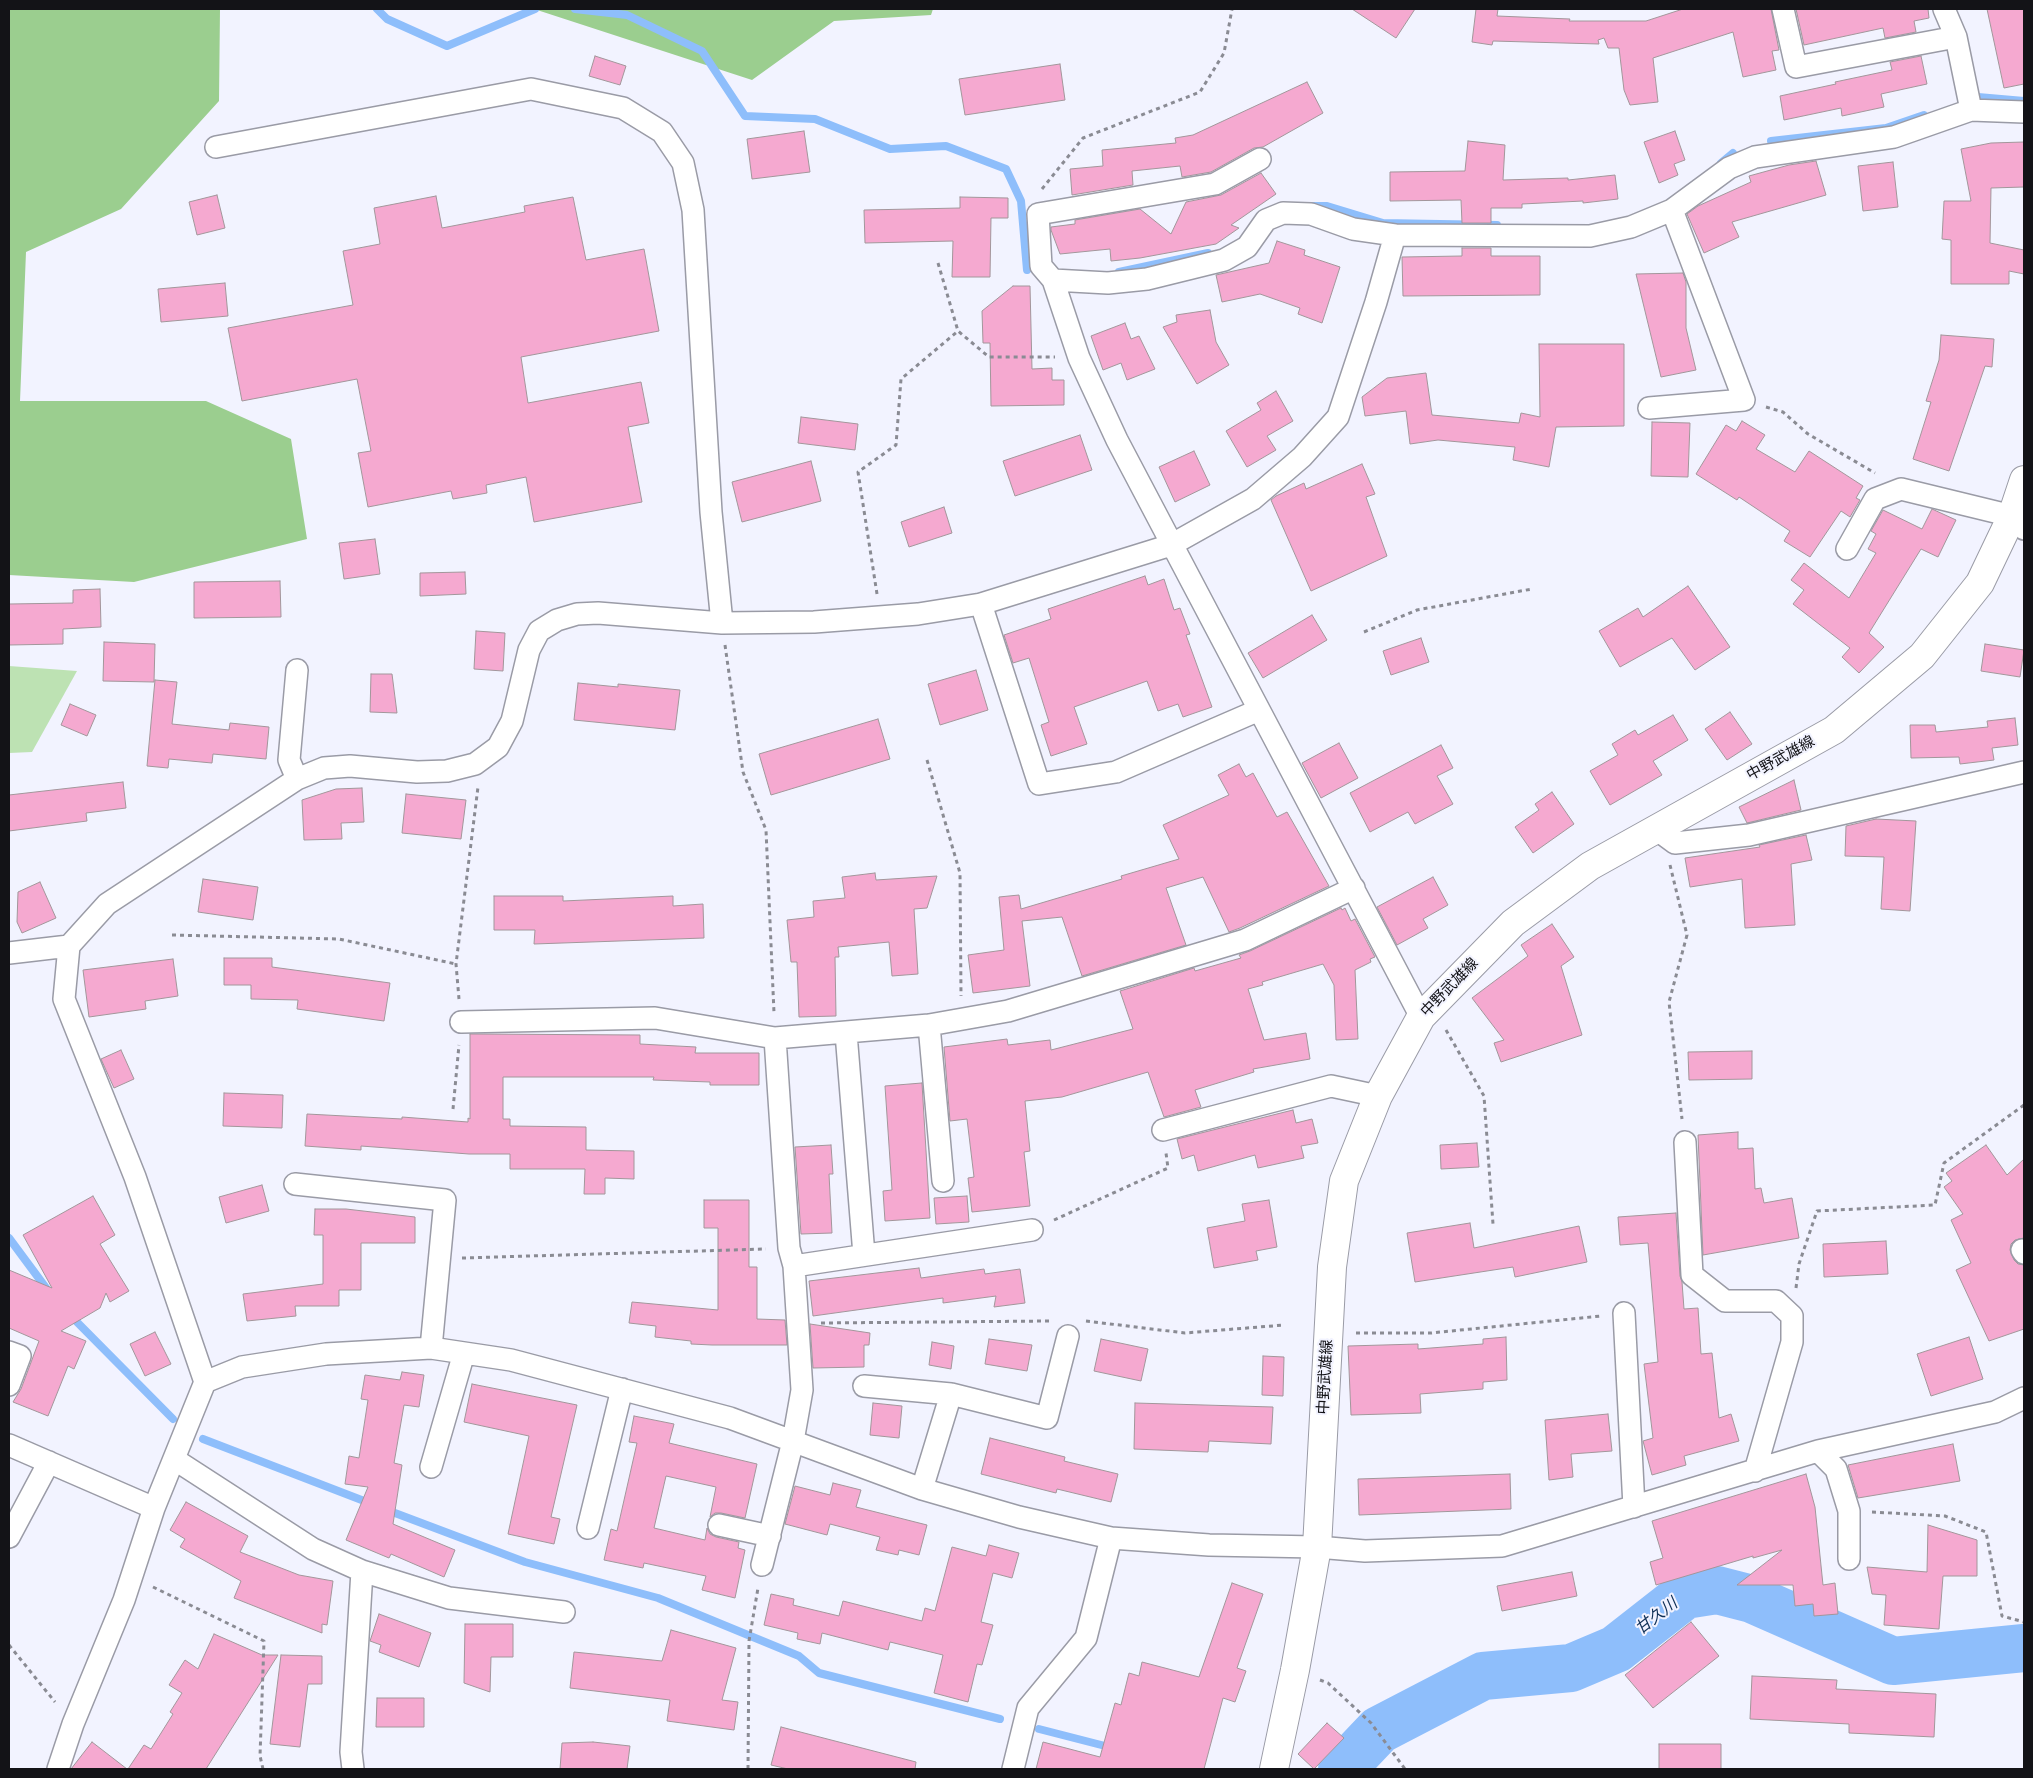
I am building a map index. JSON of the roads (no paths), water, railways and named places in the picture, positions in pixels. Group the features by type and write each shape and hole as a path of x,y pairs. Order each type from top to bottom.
{"main road":[{"name":"中野武雄線","path":"1274,1769 1295,1670 1317,1547 1333,1257 1344,1181 1378,1096 1421,1017 1513,923 1590,866 1665,836 1834,730 1922,656 1980,583 2018,522 2024,480"}],"street":[{"path":"1783,9 1796,67 1956,37"},
{"path":"1944,9 1956,37 1971,110"},
{"path":"216,147 531,89 623,108 662,132 683,163 693,210 711,512 722,623"},
{"path":"1053,280 1108,283 1148,279 1224,260 1246,247 1266,220 1283,213 1311,214 1353,229 1395,235 1590,236 1631,227 1672,210 1729,168 1756,157 1894,137 1971,110 2024,112"},
{"path":"1260,159 1215,184 1038,214 1040,266 1053,280 1079,358 1117,440 1421,1017"},
{"path":"1648,408 1744,400 1672,210"},
{"path":"58,1769 73,1724 124,1600 154,1508 204,1382 134,1177 64,999 69,946 107,904 297,779 324,768 350,766 417,772 448,771 475,764 498,747 512,721 529,650 539,632 557,620 578,614 598,613 722,623 814,622 918,614 981,604 1171,545 1252,498 1302,457 1338,416 1376,302 1395,235"},
{"path":"1848,549 1875,499 1902,489 2018,522"},
{"path":"981,604 1039,784 1116,772 1259,710"},
{"path":"296,670 289,760 297,779"},
{"path":"1665,836 1749,835 2024,772"},
{"path":"461,1022 655,1018 774,1038 929,1024 1008,1011 1245,940 1354,888"},
{"path":"9,953 69,946"},
{"path":"929,1024 943,1181"},
{"path":"846,1033 864,1255"},
{"path":"762,1565 793,1441 802,1390 774,1038"},
{"path":"1163,1130 1331,1086 1378,1096"},
{"path":"1685,1142 1692,1275 1724,1301 1776,1301 1792,1316 1792,1342 1755,1471"},
{"path":"296,1184 445,1200 431,1348"},
{"path":"792,1257 864,1255 1032,1230"},
{"path":"1624,1314 1634,1507"},
{"path":"864,1386 952,1394 1047,1418 1061,1329"},
{"path":"204,1382 242,1367 326,1354 431,1348 511,1360 730,1418 922,1488 1018,1517 1111,1538 1208,1545 1317,1547 1365,1551 1502,1546 1818,1451 1995,1412 2024,1398"},
{"path":"9,1352 20,1356 9,1385"},
{"path":"431,1467 464,1353"},
{"path":"588,1528 622,1389"},
{"path":"922,1488 952,1394"},
{"path":"9,1445 154,1508"},
{"path":"1818,1451 1836,1469 1849,1511 1849,1559"},
{"path":"174,1459 313,1549 362,1571 448,1598 564,1612"},
{"path":"9,1537 49,1462"},
{"path":"719,1525 770,1536"},
{"path":"1013,1769 1028,1708 1086,1638 1111,1538"},
{"path":"353,1769 351,1752 362,1571"}],"waterway":[{"path":"377,9 387,19 447,46 535,9"},
{"path":"575,9 627,15 702,51 745,116 815,119 890,149 946,146 1006,169 1021,201 1027,270"},
{"path":"1978,97 2024,101"},
{"path":"1771,141 1886,128 1924,115"},
{"path":"1721,163 1733,153"},
{"path":"1311,206 1327,206 1383,223 1497,225"},
{"path":"1119,272 1208,253"},
{"path":"9,1238 49,1292"},
{"path":"70,1315 173,1419"},
{"path":"203,1439 372,1504"},
{"path":"387,1510 525,1562 658,1598 799,1656 819,1673 1000,1719"},
{"name":"甘久川","path":"1342,1769 1379,1730 1483,1676 1571,1668 1616,1649 1685,1595 1717,1590 1752,1599 1893,1661 2024,1648"},
{"path":"1039,1729 1113,1748"}]}
